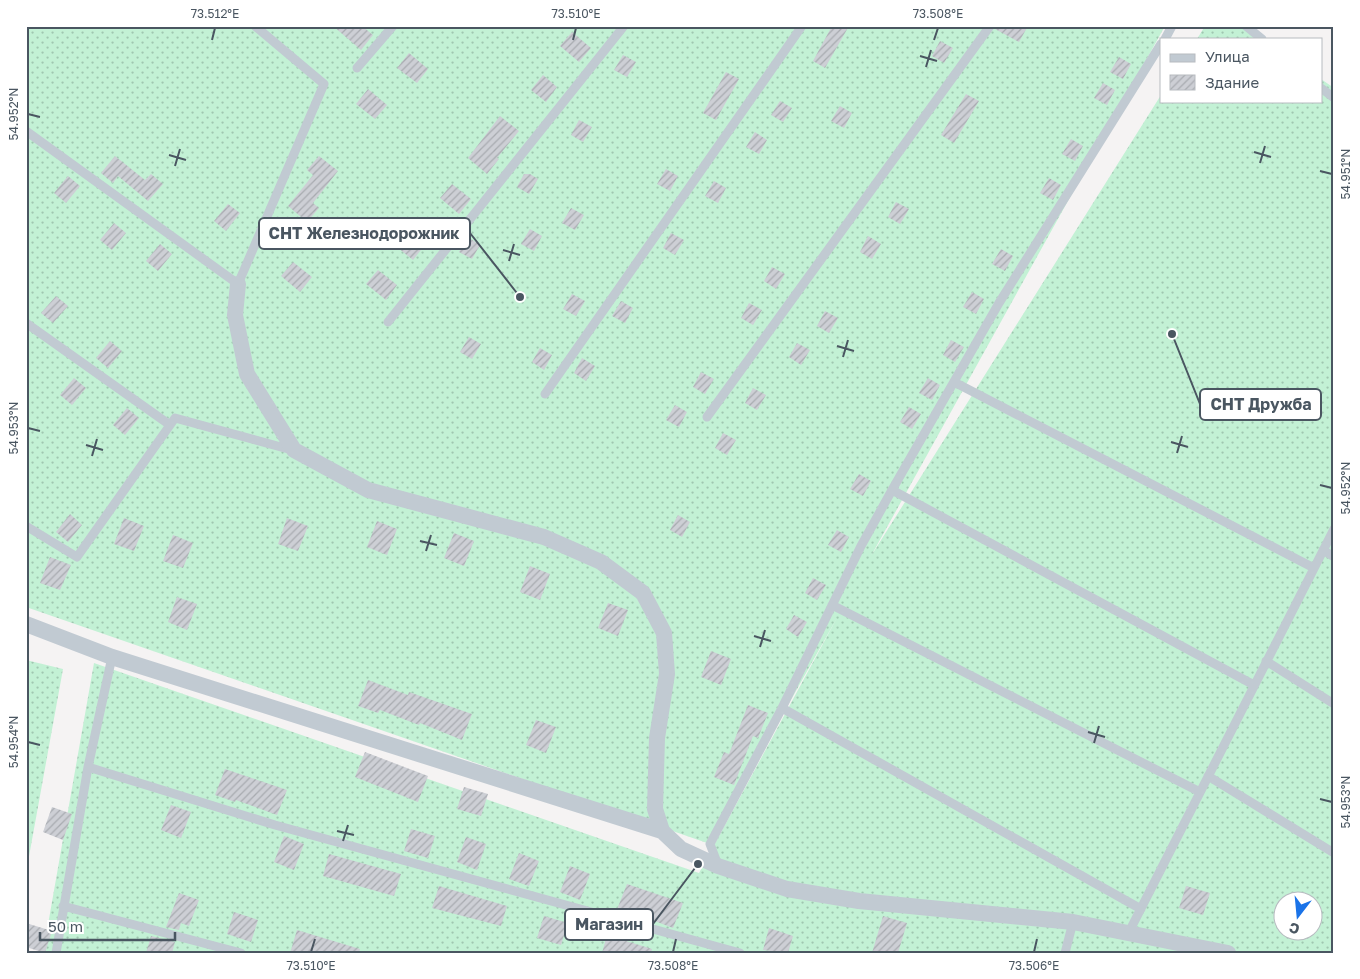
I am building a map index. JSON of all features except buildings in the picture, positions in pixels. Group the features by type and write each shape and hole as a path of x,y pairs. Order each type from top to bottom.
{"street":[{"path":"238,284 235,315 247,374 294,450 368,490 544,537 600,562 643,593 664,633 667,674 656,738 655,808 662,831"},
{"path":"26,624 112,656 662,831 681,849 718,866 787,889 850,899 1073,922 1228,953"}],"lane":[{"path":"26,131 238,284 324,84 255,26"},
{"path":"357,68 393,26"},
{"path":"388,322 624,26"},
{"path":"545,394 802,26"},
{"path":"707,417 990,26"},
{"path":"1165,38 1172,26"},
{"path":"1246,26 1261,38"},
{"path":"718,866 710,844 782,708 832,605 892,490 999,303 1160,46"},
{"path":"1322,89 1334,98"},
{"path":"26,323 170,425"},
{"path":"954,382 1314,568"},
{"path":"26,526 77,557 175,418 294,450"},
{"path":"892,490 1254,685"},
{"path":"1129,932 1334,529"},
{"path":"1323,550 1334,557"},
{"path":"832,605 1200,792"},
{"path":"56,953 62,906 88,767 112,656"},
{"path":"1266,661 1334,704"},
{"path":"782,708 1141,909"},
{"path":"88,767 275,826 740,953"},
{"path":"1208,776 1334,853"},
{"path":"62,906 242,953"},
{"path":"1065,953 1073,922"}],"green space":[{"path":"26,26 1165,26 871,556 1160,97 1160,102 1322,102 1322,80 1334,88 1334,953 43,953 94,663 699,873 838,616 710,844 26,607"},
{"path":"1205,26 1249,26 1265,38 1198,38"},
{"path":"26,660 63,669 26,873"}],"place":[{"name":"СНТ Железнодорожник","path":"520,297"},
{"name":"СНТ Дружба","path":"1172,334"},
{"name":"Магазин","path":"698,864"}]}
